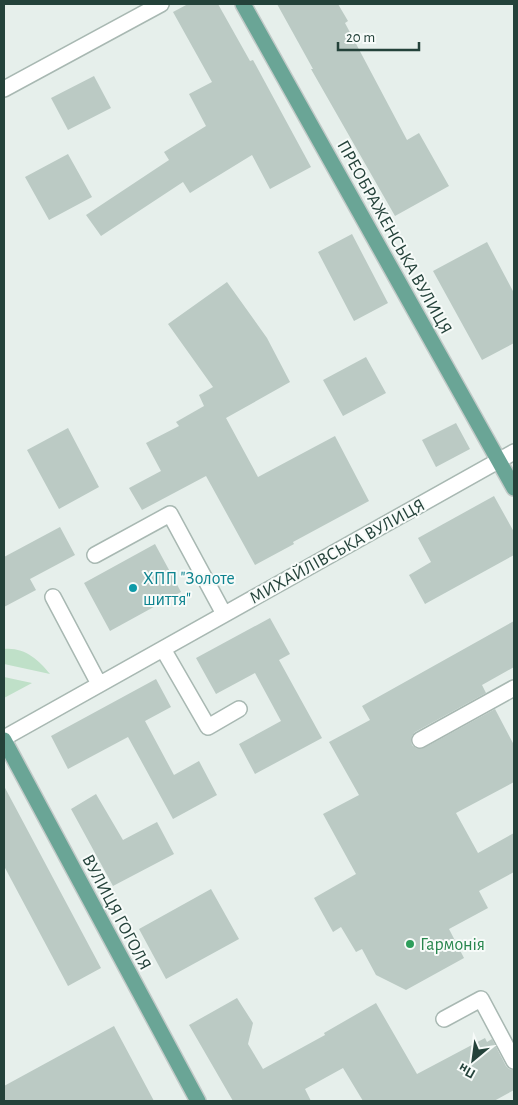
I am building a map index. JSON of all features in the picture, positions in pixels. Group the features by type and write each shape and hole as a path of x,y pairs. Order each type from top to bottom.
{"main road":[{"name":"ПРЕОБРАЖЕНСЬКА ВУЛИЦЯ","path":"243,4 514,488"},
{"name":"ВУЛИЦЯ ГОГОЛЯ","path":"4,739 198,1101"}],"street":[{"path":"4,89 162,4"},
{"name":"МИХАЙЛІВСЬКА ВУЛИЦЯ","path":"4,739 514,452"},
{"path":"95,555 170,514 224,614"},
{"path":"54,597 99,684"},
{"path":"163,649 208,727 239,709"},
{"path":"420,740 514,688"},
{"path":"444,1019 481,999 514,1062"}],"green space":[{"path":"4,649 18,650 30,655 41,663 50,674 4,664"},
{"path":"4,677 32,683 4,698"}],"building":[{"path":"188,4 218,4 250,61 253,60 311,167 270,189 252,155 190,193 183,182 101,236 86,215 169,160 164,152 206,126 189,94 212,82 173,12"},
{"path":"277,4 338,4 348,21 345,23 407,140 419,133 449,186 395,216 311,69 313,69"},
{"path":"94,76 111,108 68,130 51,98"},
{"path":"68,154 92,197 49,220 25,177"},
{"path":"352,234 388,303 354,321 318,252"},
{"path":"487,242 514,293 514,343 482,360 433,271"},
{"path":"227,282 267,338 290,382 226,418 258,477 335,436 369,501 255,565 206,476 142,510 129,488 161,471 146,443 179,426 176,422 204,406 199,395 213,387 168,324"},
{"path":"366,357 386,393 343,416 323,380"},
{"path":"456,423 470,449 436,467 422,440"},
{"path":"68,428 99,487 59,509 27,450"},
{"path":"494,496 514,532 514,555 425,604 409,575 431,562 418,538"},
{"path":"60,527 75,555 30,579 36,590 4,607 4,557"},
{"name":"ХПП \"Золоте шиття\"","path":"155,544 181,592 110,631 84,583"},
{"path":"270,618 290,654 279,660 322,738 255,774 239,744 281,721 255,673 216,694 196,658"},
{"path":"514,621 514,667 482,685 486,693 415,732 411,740 412,745 416,748 424,748 495,709 514,745 514,782 456,813 478,853 514,833 514,872 479,891 488,908 449,929 464,958 406,990 376,975 362,949 356,952 341,927 333,932 314,898 356,874 323,814 359,795 329,742 370,720 362,706"},
{"path":"156,679 171,707 145,721 174,775 199,761 217,795 173,819 128,737 68,769 51,736"},
{"path":"4,786 101,968 68,986 4,866"},
{"path":"96,794 123,840 157,822 174,854 113,886 71,809"},
{"path":"211,889 239,939 166,979 139,929"},
{"path":"237,998 253,1023 248,1044 263,1069 325,1035 324,1033 376,1003 417,1074 485,1038 487,1042 492,1039 506,1066 514,1070 514,1090 494,1101 363,1101 343,1068 305,1089 311,1101 233,1101 189,1025"},
{"path":"114,1026 154,1101 4,1101 4,1086"}],"place":[{"name":"ХПП \"Золоте шиття\"","path":"133,588"},
{"name":"Гармонія","path":"410,944"}]}
